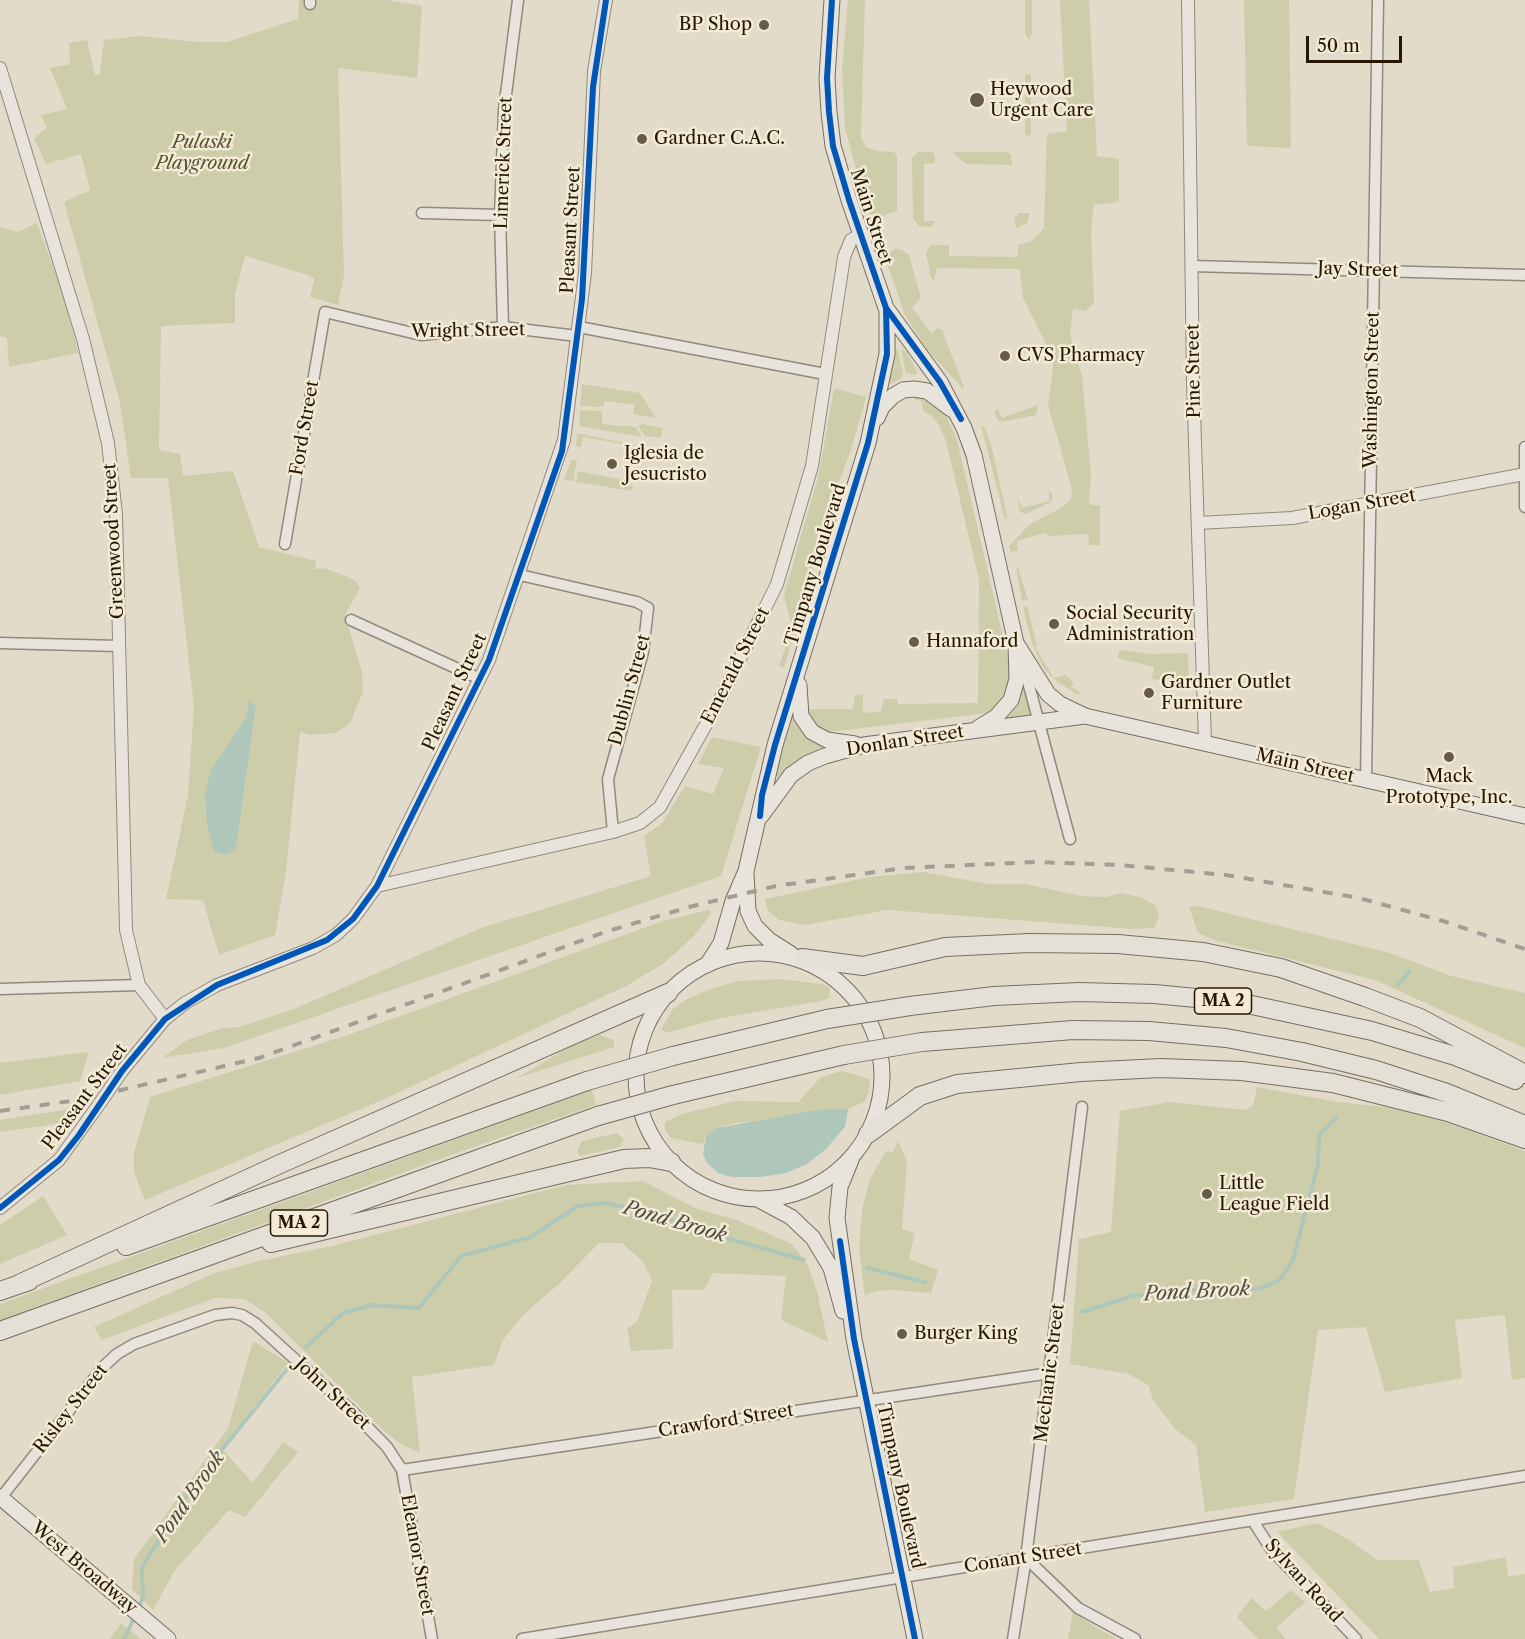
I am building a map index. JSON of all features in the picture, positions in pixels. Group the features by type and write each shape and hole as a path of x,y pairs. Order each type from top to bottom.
{"highway":[{"path":"798,956 863,966 945,947 1052,942 1139,945 1211,954 1281,968 1420,1018 1525,1074"},
{"name":"MA 2","path":"0,1291 587,1081 672,1056 826,1019 910,1006 994,996 1079,992 1154,994 1238,1002 1372,1030 1455,1056 1525,1084"},
{"path":"19,1284 280,1164 668,993"},
{"name":"MA 2","path":"0,1331 598,1116 673,1095 844,1055 922,1042 1073,1030 1149,1031 1226,1038 1302,1052 1376,1070 1447,1093 1525,1125"},
{"path":"868,1134 920,1096 957,1084 1081,1072 1161,1068 1242,1071 1333,1083 1448,1112 1525,1139"},
{"path":"199,1259 624,1159 649,1158 671,1162"}],"main road":[{"name":"Main Street","path":"832,0 827,78 833,146 860,235 886,308 940,382 961,419 974,455 1016,643 1048,694 1060,704 1085,716 1525,816"},
{"name":"Timpany Boulevard","path":"707,965 721,943 733,902 746,871 760,816 762,795 868,443 886,354 886,308"},
{"name":"Main Street","path":"868,443 882,407 903,390 927,391 943,400 961,419"},
{"path":"966,731 986,723 1008,705 1017,679 1016,643"},
{"path":"800,667 798,700 801,716 806,725 812,732 827,740 864,745"},
{"name":"Main Street","path":"1041,723 1085,716"},
{"name":"Donlan Street","path":"760,816 783,783 802,766 825,756 864,745 1041,723"},
{"name":"Timpany Boulevard","path":"746,871 748,911 755,926 769,940 822,969 848,990 873,1032 881,1063 878,1105 868,1134 854,1155 840,1187 836,1214 854,1339 915,1639"},
{"path":"798,956 742,954 707,965 668,993 643,1038 638,1076 644,1117 671,1162 714,1190 759,1200 793,1193 816,1184 854,1155"},
{"name":"Timpany Boulevard","path":"759,1200 785,1213 800,1224 822,1251 831,1268 854,1339"},
{"name":"West Broadway","path":"0,1498 168,1639"}],"street":[{"name":"Limerick Street","path":"503,327 500,215 504,110 518,0"},
{"name":"Pleasant Street","path":"0,1208 59,1160 122,1071 165,1019 217,985 327,940 349,924 377,885 480,679 500,633 564,440 585,273 592,87 606,0"},
{"name":"Pine Street","path":"1188,0 1192,266 1205,742"},
{"name":"Washington Street","path":"1366,780 1378,0"},
{"name":"Greenwood Street","path":"0,68 83,339 108,443 116,514 125,913 131,958 139,985 165,1019"},
{"path":"422,213 500,215"},
{"name":"Emerald Street","path":"377,885 613,832 640,823 660,807 770,600 805,496 844,257 850,240 860,235"},
{"name":"Jay Street","path":"1192,266 1525,275"},
{"name":"Wright Street","path":"326,312 421,335 503,327 578,331 825,374"},
{"name":"Ford Street","path":"285,544 326,312"},
{"path":"1525,447 1525,507"},
{"name":"Logan Street","path":"1198,523 1292,518 1525,474"},
{"name":"Dublin Street","path":"520,575 637,602 648,608 643,652 608,779 613,832"},
{"path":"351,620 480,679"},
{"name":"Main Street","path":"1016,643 1041,723"},
{"path":"0,644 118,645"},
{"path":"1041,723 1070,839"},
{"path":"0,989 139,985"},
{"name":"Mechanic Street","path":"1013,1639 1050,1373 1082,1107"},
{"name":"Risley Street","path":"0,1498 104,1366 117,1354 134,1344 216,1314 237,1314 255,1323"},
{"name":"John Street","path":"255,1323 352,1410 387,1447 402,1470"},
{"name":"Crawford Street","path":"402,1470 1050,1373"},
{"name":"Eleanor Street","path":"402,1470 432,1639"},
{"name":"Conant Street","path":"522,1639 1525,1476"},
{"name":"Sylvan Road","path":"1253,1521 1271,1550 1356,1639"},
{"path":"1026,1558 1078,1608 1135,1639"}],"green space":[{"name":"Pulaski Playground","path":"299,0 387,0 422,6 417,78 338,68 344,275 338,305 310,297 314,279 308,275 245,256 235,294 235,323 161,326 159,450 180,454 183,476 233,471 259,547 316,561 315,569 324,568 343,575 356,581 360,588 345,615 362,672 363,692 350,723 336,733 310,735 300,732 286,871 275,935 219,955 203,900 166,899 188,795 194,706 168,478 131,478 120,403 64,202 90,190 81,154 46,164 34,138 47,128 41,115 67,109 50,68 70,64 69,43 87,40 95,76 100,74 104,40 140,36 197,42 227,42 298,19","holes":["249,701 256,706 236,849 226,855 212,770 246,718"]},
{"path":"848,0 865,0 861,137 866,147 877,151 894,152 897,156 897,211 879,217 871,215 867,209 845,128 842,70"},
{"path":"1025,0 1032,0 1032,34 1029,39 1025,34"},
{"path":"1060,0 1089,0 1097,156 1119,159 1119,202 1094,205 1091,230 1094,303 1085,311 1073,309 1070,335 1082,376 1091,474 1089,504 1100,506 1100,545 1089,545 1088,534 1050,536 1045,533 1017,541 1018,550 1011,552 1009,546 1030,524 1063,507 1071,499 1072,489 1048,405 1054,360 1023,298 1020,269 937,268 934,280 931,278 926,253 931,245 949,245 949,256 1018,257 1018,245 1032,241 1044,228 1047,134 1067,131"},
{"path":"1244,0 1289,0 1291,148 1247,146"},
{"path":"1029,73 1031,76 1031,133 1028,137 1025,134 1025,76"},
{"path":"918,152 932,152 935,155 935,163 924,164 924,221 935,221 932,227 919,226 913,219 912,158"},
{"path":"1007,152 1011,155 1012,165 966,164 953,153"},
{"path":"1018,213 1030,213 1027,223 1016,228 1014,217 1018,216"},
{"path":"37,223 67,305 78,353 9,367 7,338 0,336 0,227 18,232"},
{"path":"894,249 901,249 909,255 921,298 912,307 931,333 938,328 942,330 964,387 962,388 925,347 905,315 885,258"},
{"path":"898,350 903,374 902,378 890,384 896,351"},
{"path":"901,350 906,351 917,371 916,375 906,373"},
{"path":"582,384 640,393 656,418 633,414 635,405 605,401 603,407 580,406"},
{"path":"834,388 866,397 784,668 779,666 792,628 784,595 819,474"},
{"path":"914,397 926,397 945,413 957,440 1012,675 1009,694 994,710 987,713 829,732 816,725 807,709 852,709 855,695 863,694 863,711 868,713 881,711 884,699 897,699 898,704 978,703 979,580 946,441 939,425 931,415 924,412 921,401 915,400"},
{"path":"1038,405 1036,415 1001,422 998,421 994,412 998,409 1002,418"},
{"path":"580,410 602,411 602,424 636,427 642,437 579,426"},
{"path":"642,424 663,428 661,438 645,436 638,426"},
{"path":"981,425 985,428 992,448 1007,516 1005,520"},
{"path":"577,433 634,446 583,437 581,447 576,446"},
{"path":"571,460 577,460 573,481 564,480"},
{"path":"578,471 628,481 628,485 633,486 632,491 576,482"},
{"path":"1049,490 1053,496 1051,502 1026,514 1020,512 1017,497 1022,508 1049,501"},
{"path":"1016,567 1018,567 1028,600 1022,601"},
{"path":"1027,606 1037,646 1035,647 1054,678 1066,675 1074,683 1071,687 1080,692 1078,695 1055,680 1042,666 1032,643 1023,607"},
{"path":"1120,650 1150,654 1188,653 1189,685 1152,679 1154,667 1117,658"},
{"path":"1023,689 1027,689 1034,717 1004,720 1017,707"},
{"path":"789,719 795,719 801,731 821,745 822,750 801,760 779,777 772,775"},
{"path":"712,737 761,747 721,876 224,1048 162,1058 187,1040 223,1028 239,1027 294,1009 481,928 651,876 644,836 662,823 685,786 713,794 724,768 698,764"},
{"path":"923,872 989,884 1026,884 1081,896 1106,897 1121,893 1143,898 1156,906 1159,917 1154,928 1133,929 887,910 805,925 779,920 768,911 765,899 870,877"},
{"path":"1198,906 1390,953 1451,976 1525,993 1525,1048 1375,980 1217,941 1198,933 1189,907"},
{"path":"709,910 711,914 693,937 663,964 626,986 389,1097 145,1200 134,1172 134,1153 150,1097 345,1036 663,921"},
{"path":"780,979 822,984 830,988 829,998 721,1018 666,1033 661,1029 672,1010 683,1001 710,989 738,981"},
{"path":"600,1035 614,1040 614,1047 517,1078 571,1046"},
{"path":"89,1052 80,1081 0,1095 0,1063"},
{"path":"842,1071 870,1079 869,1092 864,1102 848,1109 822,1109 735,1123 717,1128 706,1136 703,1144 671,1138 665,1130 665,1122 682,1114 735,1101 798,1102 821,1077"},
{"path":"1257,1087 1338,1102 1393,1108 1451,1124 1525,1151 1525,1378 1512,1380 1505,1315 1455,1320 1462,1378 1385,1392 1366,1327 1318,1330 1294,1499 1205,1512 1196,1445 1175,1429 1153,1400 1149,1386 1129,1374 1070,1364 1079,1239 1111,1232 1120,1111 1169,1102 1245,1110 1253,1105"},
{"path":"592,1090 596,1105 465,1150 0,1320 0,1304"},
{"path":"76,1108 70,1118 57,1124 0,1132 0,1120"},
{"path":"617,1133 624,1140 620,1147 580,1156 577,1151 582,1141"},
{"path":"898,1141 907,1161 902,1229 915,1233 909,1259 938,1270 931,1293 894,1290 875,1291 865,1296 859,1249 862,1210 869,1181 886,1151 893,1152"},
{"path":"643,1181 695,1208 737,1220 792,1244 808,1266 818,1295 828,1342 781,1320 786,1276 713,1273 704,1290 672,1290 673,1349 631,1351 627,1328 637,1322 652,1281 643,1262 622,1243 599,1243 559,1284 524,1314 503,1340 494,1365 412,1377 420,1453 399,1443 383,1430 266,1313 244,1299 215,1298 102,1340 94,1327 212,1274 259,1261 332,1246 566,1185"},
{"path":"43,1196 67,1235 0,1264 0,1225"},
{"path":"253,1341 288,1363 221,1448 253,1483 283,1442 298,1452 245,1517 229,1510 175,1570 153,1610 132,1589 134,1559 228,1428"},
{"path":"1317,1523 1348,1539 1377,1560 1419,1560 1430,1592 1454,1588 1453,1567 1506,1557 1508,1577 1525,1574 1525,1639 1379,1639 1277,1532"},
{"path":"1291,1590 1305,1602 1276,1628 1286,1639 1258,1639 1237,1617 1251,1598 1266,1611"},
{"path":"1073,1611 1095,1627 1117,1639 1068,1639"},
{"path":"121,1623 141,1639 110,1639"}],"shaded area":[{"path":"249,700 256,706 236,849 226,855 214,851 207,823 205,793 211,770 246,718"},
{"path":"822,1109 848,1109 845,1127 826,1149 807,1164 786,1173 761,1177 732,1177 718,1173 707,1163 703,1154 706,1136 717,1128"}],"waterway":[{"name":"Pond Brook","path":"1398,985 1410,971"},
{"name":"Pond Brook","path":"1082,1312 1132,1296 1225,1287 1259,1289 1280,1280 1293,1260 1318,1164 1319,1135 1336,1118"},
{"name":"Pond Brook","path":"306,1347 343,1313 372,1305 419,1308 461,1256 531,1237 578,1206 604,1203 646,1211 698,1230 804,1260"},
{"name":"Pond Brook","path":"867,1268 925,1282"},
{"name":"Pond Brook","path":"138,1609 143,1597 142,1567 194,1484 288,1368"},
{"name":"Pond Brook","path":"124,1639 135,1616"}],"railway":[{"path":"0,1111 78,1100 259,1058 605,932 689,907 776,886 904,868 1037,862 1120,865 1226,875 1359,898 1443,921 1525,949"}],"cycle path":[{"path":"0,1208 59,1160 79,1135 122,1071 165,1019 217,985 327,940 353,919 377,886 489,660 562,451 582,299 593,87 606,0"},
{"path":"832,0 827,78 829,112 833,146 849,200 886,308 940,382 961,419"},
{"path":"760,816 762,795 775,745 868,443 887,354 886,308"},
{"path":"840,1241 854,1339 915,1639"}],"place":[{"name":"BP Shop","path":"764,25"},
{"name":"Heywood Urgent Care","path":"977,100"},
{"name":"Gardner C.A.C.","path":"642,139"},
{"name":"CVS Pharmacy","path":"1005,356"},
{"name":"Iglesia de Jesucristo","path":"612,464"},
{"name":"Social Security Administration","path":"1054,624"},
{"name":"Hannaford","path":"914,642"},
{"name":"Gardner Outlet Furniture","path":"1149,693"},
{"name":"Mack Prototype, Inc.","path":"1449,757"},
{"name":"Little League Field","path":"1207,1194"},
{"name":"Burger King","path":"902,1334"}]}
